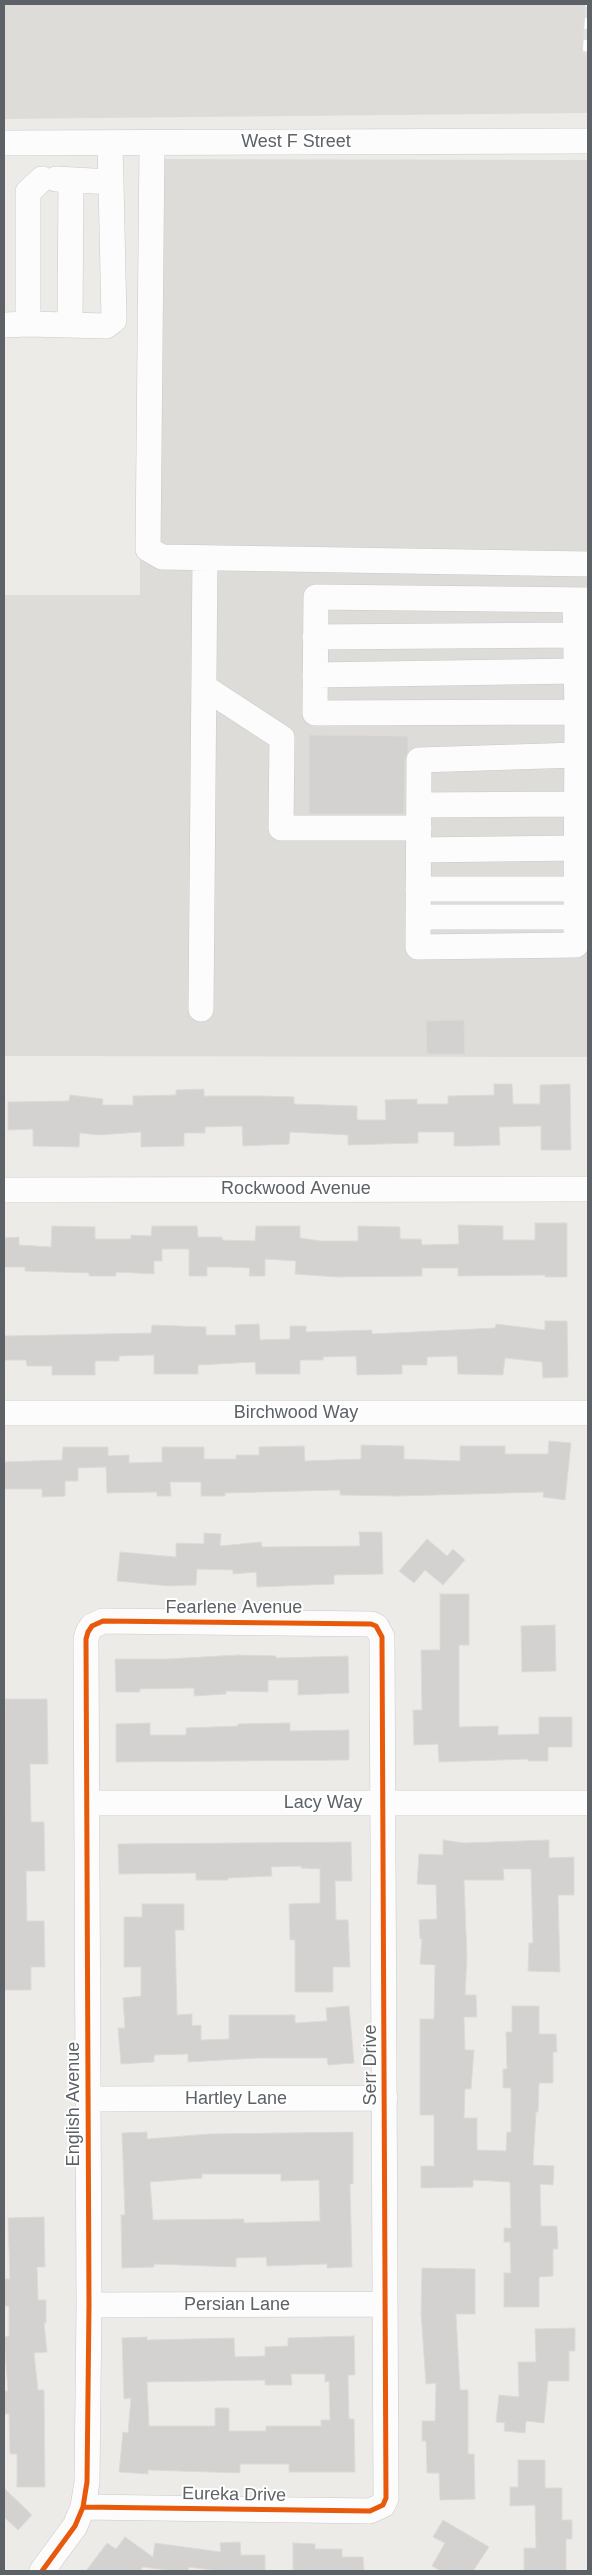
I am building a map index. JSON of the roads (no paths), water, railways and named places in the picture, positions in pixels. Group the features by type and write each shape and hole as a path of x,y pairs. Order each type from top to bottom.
{"street":[{"name":"West F Street","path":"4,143 588,141"},
{"path":"37,183 40,143"},
{"path":"4,325 28,321 106,326 114,320 110,143"},
{"path":"152,143 148,549 162,557 588,564"},
{"path":"28,321 28,192 37,183 71,180 110,182"},
{"path":"70,325 71,180"},
{"path":"201,1009 205,558"},
{"path":"576,755 419,760 418,917 576,917 577,712 574,635 581,600 316,597 315,713 577,712"},
{"path":"315,637 574,635"},
{"path":"315,675 576,671"},
{"path":"204,687 282,738 281,828 419,828 576,848"},
{"path":"419,828 576,804"},
{"path":"418,889 576,888"},
{"name":"Rockwood Avenue","path":"4,1190 588,1189"},
{"name":"Birchwood Way","path":"4,1413 588,1413"},
{"name":"Fearlene Avenue","path":"92,1626 103,1621 364,1622 376,1626"},
{"name":"English Avenue","path":"42,2571 70,2535 83,2507 87,2482 89,2305 86,1639 92,1626"},
{"name":"Serr Drive","path":"376,1626 382,1637 384,1803 384,2304 387,2490 383,2504"},
{"name":"Lacy Way","path":"88,1803 588,1803"},
{"name":"Hartley Lane","path":"87,2099 385,2098"},
{"name":"Persian Lane","path":"89,2305 384,2304"},
{"name":"Eureka Drive","path":"83,2507 370,2511 383,2504"}],"railway":[{"path":"585,51 588,4"}]}
